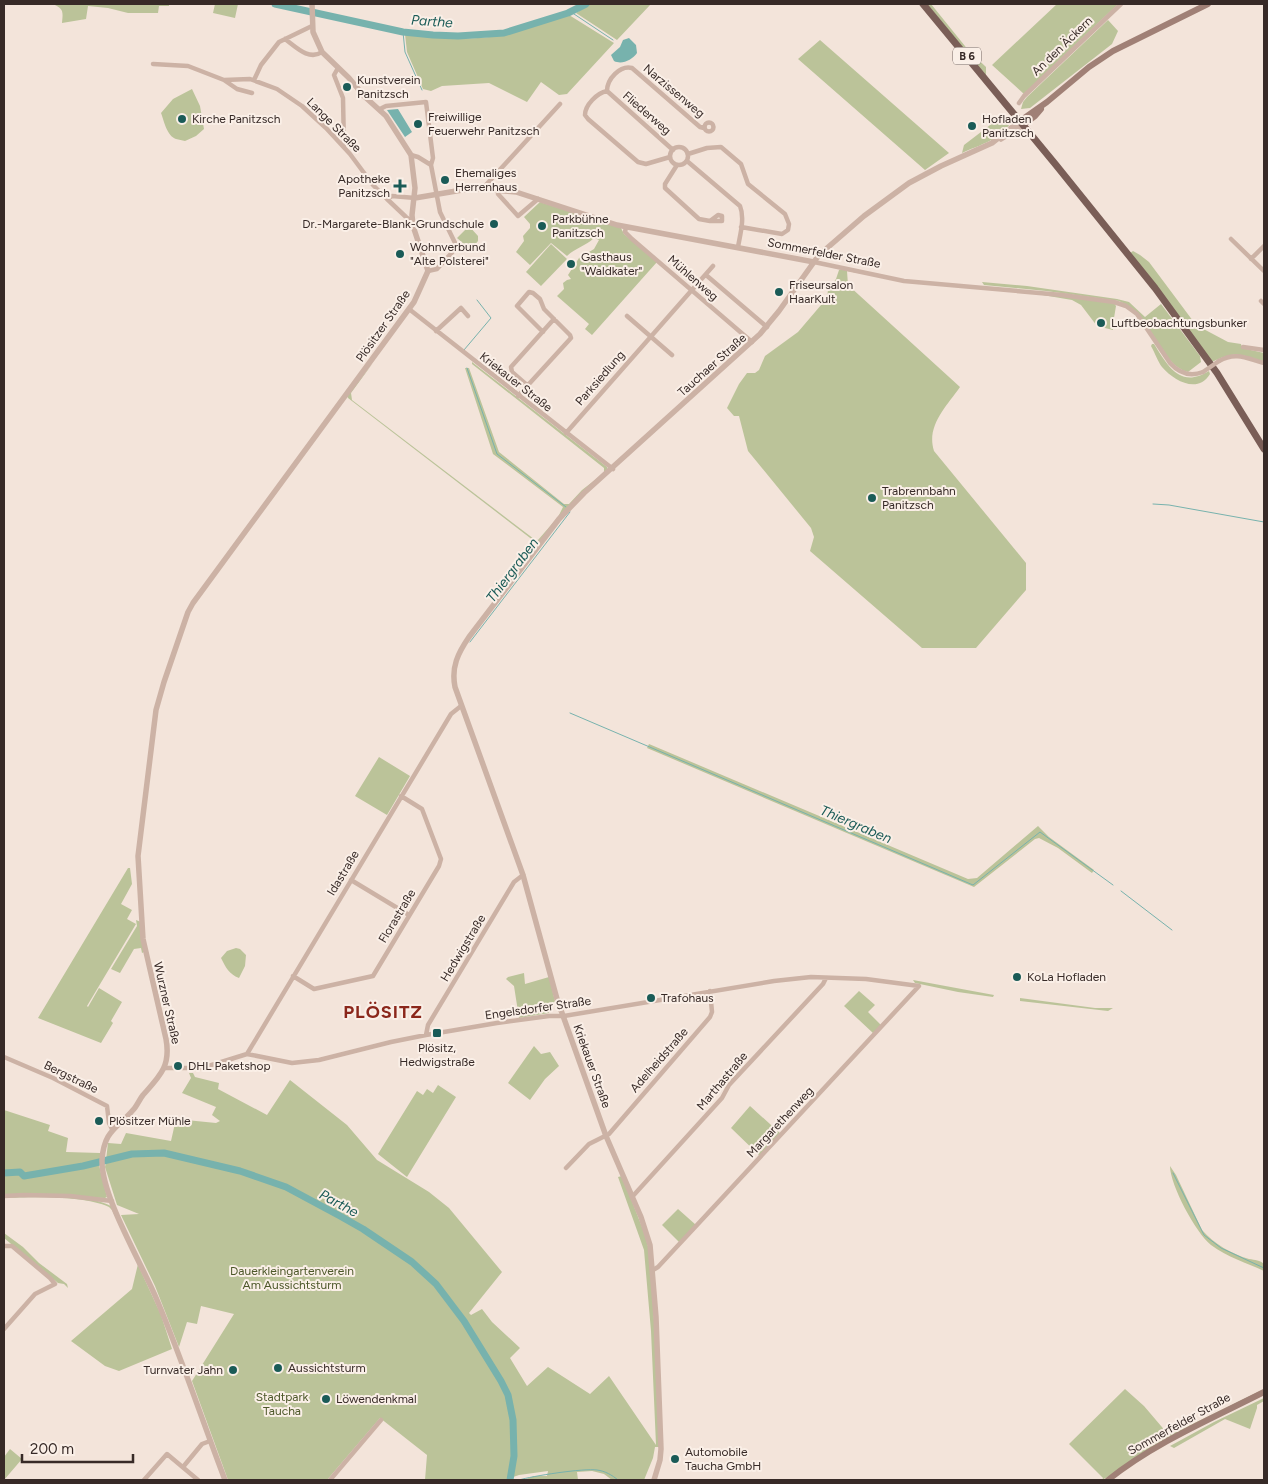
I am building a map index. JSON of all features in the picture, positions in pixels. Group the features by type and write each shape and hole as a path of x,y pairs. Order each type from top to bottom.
{"main road":[{"name":"B 6","path":"924,4 1187,330 1217,373 1264,449"},
{"path":"1021,123 1089,67 1113,51 1208,4"},
{"path":"1033,137 1031,128 1035,116 1047,102"},
{"path":"1021,123 1035,116"},
{"name":"Sommerfelder Straße","path":"1108,1480 1191,1428 1264,1392"}],"street":[{"name":"An den Äckern","path":"1019,103 1024,96 1121,4"},
{"path":"312,6 312,26 316,42 322,52 349,78 364,96 380,109 411,156 415,188 412,221 428,271 437,269 457,247 442,218 431,165 432,158 426,102 386,106 380,109"},
{"path":"254,80 261,65 279,42 312,26"},
{"path":"285,40 310,56 322,52"},
{"name":"Lange Straße","path":"153,64 188,66 224,80 237,90 252,93"},
{"path":"338,68 334,75 343,98 344,147"},
{"name":"Narzissenweg","path":"670,157 646,164 638,162 588,120 585,113 586,108 598,94 607,91 607,86 620,69 632,68 700,127 704,128"},
{"name":"Lange Straße","path":"224,80 254,80 277,89 302,106 344,147 373,186 412,221"},
{"name":"Fliederweg","path":"607,91 673,150"},
{"path":"485,189 485,186 560,104"},
{"name":"Tauchaer Straße","path":"454,666 469,637 559,519 584,493 613,469 767,327 826,248 864,216 909,183 940,166 992,143 1021,123"},
{"path":"670,157 672,162 682,165 687,161 688,154 715,146 721,147 741,164 748,184 785,214 789,224 788,230 782,234 741,227"},
{"name":"Fliederweg","path":"673,150 682,148 688,154"},
{"name":"Fliederweg","path":"670,157 673,150"},
{"path":"411,156 418,157 431,165"},
{"path":"687,161 740,206 742,213 738,247"},
{"path":"677,165 665,184 665,188 699,219 710,221"},
{"name":"Sommerfelder Straße","path":"415,198 463,190 485,189 516,192 626,227 904,280 1062,294 1114,302 1126,306 1136,314 1170,363 1176,369 1188,374 1202,372 1219,360 1238,355 1264,363"},
{"path":"498,190 498,194 518,216 538,199"},
{"path":"387,199 392,196 415,198"},
{"name":"Mühlenweg","path":"626,227 625,232 632,239 752,342"},
{"path":"1231,239 1264,271"},
{"path":"1251,259 1264,246"},
{"name":"Parksiedlung","path":"566,433 713,266"},
{"name":"Plösitzer Straße","path":"188,612 408,309 419,292 428,271"},
{"path":"706,275 767,327"},
{"path":"518,396 571,338 542,307 540,299 532,292 527,293 517,306 543,332"},
{"path":"436,330 461,308 468,316"},
{"name":"Kriekauer Straße","path":"408,309 613,469"},
{"path":"627,316 672,355"},
{"path":"528,386 512,372 511,367 554,319"},
{"path":"1243,347 1264,350"},
{"name":"Wurzner Straße","path":"164,1068 168,1050 143,939 138,850 156,710 188,612"},
{"name":"Kriekauer Straße","path":"454,666 454,681 461,706 496,796 523,875 564,1016 606,1136 650,1245 653,1270 661,1449 654,1480"},
{"name":"Idastraße","path":"247,1054 292,976 451,714 461,706"},
{"name":"Florastraße","path":"292,976 314,989 373,976 439,866 441,859 422,809 401,796"},
{"name":"Hedwigstraße","path":"426,1035 428,1025 514,882 523,875"},
{"path":"351,880 409,915"},
{"name":"Engelsdorfer Straße","path":"164,1068 202,1068 247,1054 292,1063 319,1060 426,1035 497,1023 549,1016 564,1016 774,981 811,977 866,979 919,986"},
{"name":"Marthastraße","path":"632,1197 722,1098 729,1086 823,984 826,978"},
{"name":"Margarethenweg","path":"653,1270 658,1267 919,986"},
{"name":"Adelheidstraße","path":"566,1168 589,1144 606,1136 710,1017 712,1012 710,991"},
{"name":"Bergstraße","path":"4,1057 53,1078 107,1106 109,1123 112,1129"},
{"path":"164,1068 133,1110 112,1129 105,1144 103,1167 112,1201 158,1301 225,1480"},
{"path":"4,1196 70,1196 112,1201"},
{"path":"4,1246 12,1246 55,1284 35,1294 4,1329"},
{"path":"330,1480 381,1420"},
{"path":"183,1467 202,1444 210,1441"},
{"path":"144,1480 166,1454 198,1480"}],"green space":[{"path":"52,4 169,4 169,6 159,6 158,13 128,13 88,6 86,19 62,23 62,11 59,7"},
{"path":"215,4 238,4 235,18 213,13"},
{"path":"590,4 651,4 617,40 576,13"},
{"path":"927,4 931,4 969,51 986,67 986,76"},
{"path":"1057,4 1118,4 1024,94 992,65"},
{"path":"569,15 614,43 567,94 559,95 541,82 527,102 489,83 442,86 431,91 423,89 407,52 405,34 442,38 481,38 530,28"},
{"path":"1108,20 1118,31 1112,44 1030,108 1021,109 1027,97"},
{"path":"820,40 949,153 925,170 798,59"},
{"path":"192,89 200,106 204,129 196,136 185,141 176,139 168,132 161,113 173,99"},
{"path":"1007,118 1012,120 1008,127 997,137 962,153 964,145 998,119 1004,120"},
{"path":"540,202 621,228 624,234 657,262 592,335 585,329 589,324 557,296 564,289 563,283 571,279 568,275 579,258 594,249 599,240 594,238 567,256 551,243 530,265 516,252 524,241 523,236 530,228 530,224 524,217"},
{"path":"469,226 478,236 478,241 473,247 464,244 457,238"},
{"path":"551,244 567,259 541,286 526,272"},
{"path":"1133,251 1149,262 1196,325 1228,342 1241,344 1242,348 1264,353 1264,362 1250,357 1233,355 1212,362 1130,253"},
{"name":"Trabrennbahn Panitzsch","path":"839,270 853,270 915,282 902,281 847,271 848,285 960,387 935,425 932,442 934,451 1026,563 1026,590 976,648 922,648 810,551 814,537 811,528 748,451 739,416 734,416 727,408 747,373 755,373 759,370 765,356 798,332 827,298 828,290 836,279"},
{"path":"915,282 1025,292 1036,294 958,287"},
{"path":"982,282 1027,286 1117,299 1129,302 1145,317 1161,304 1200,356 1201,362 1188,372 1178,368 1170,360 1140,317 1131,308 1119,301 984,285"},
{"path":"1036,294 1114,303 1116,306 1113,330 1097,326 1081,305 1072,300"},
{"path":"1154,344 1170,367 1183,376 1199,376 1209,371 1210,374 1199,383 1193,384 1179,381 1159,363 1151,346"},
{"path":"472,362 607,467 607,470 538,544 348,398 347,396 373,363 351,393 352,400 534,539 538,540 558,517 563,507 493,454 465,368 469,368 499,452 564,504 569,504 582,490 604,473 604,468 472,364"},
{"path":"649,744 968,879 977,878 1038,826 1049,837 1094,870 1092,873 1058,848 1039,838 1035,839 974,887 647,748"},
{"path":"379,757 410,776 387,815 355,796"},
{"path":"128,868 130,868 132,884 121,904 132,910 127,919 136,924 87,1006 99,988 122,1002 111,1021 113,1023 101,1043 38,1018"},
{"path":"136,920 141,922 144,952 142,953 141,948 134,949 120,973 111,969 137,926"},
{"path":"236,948 246,955 245,966 239,978 228,970 221,958 227,951"},
{"path":"524,973 525,984 549,977 555,1001 550,1007 549,1013 519,1018 514,986 506,979"},
{"path":"913,980 994,995 993,997 958,992 915,983"},
{"path":"859,991 875,1005 868,1012 881,1025 873,1033 844,1006"},
{"path":"1020,998 1095,1008 1113,1008 1108,1011 1020,1001"},
{"path":"534,1046 541,1054 550,1052 559,1066 545,1079 530,1100 508,1083"},
{"path":"189,1073 193,1073 195,1077 219,1083 218,1089 267,1115 290,1080 347,1125 377,1160 429,1192 449,1208 502,1272 469,1313 471,1315 482,1309 492,1322 520,1348 510,1358 527,1386 548,1367 590,1394 609,1376 656,1445 651,1331 644,1250 618,1177 622,1176 644,1232 651,1257 660,1447 655,1447 653,1458 644,1480 612,1480 604,1474 592,1471 577,1472 578,1480 524,1480 534,1476 547,1476 548,1471 519,1475 504,1480 425,1480 427,1455 380,1418 327,1480 228,1480 192,1381 234,1314 201,1306 197,1324 187,1322 179,1347 155,1286 121,1215 139,1214 117,1205 105,1167 106,1162 126,1156 106,1160 108,1143 121,1144 126,1133 171,1141 176,1119 216,1123 220,1121 212,1115 216,1107 182,1093 191,1078"},
{"path":"438,1085 456,1097 407,1177 378,1154 417,1091 423,1095 427,1089 433,1093"},
{"path":"750,1106 781,1134 760,1156 731,1128"},
{"path":"4,1110 50,1125 48,1131 68,1138 66,1152 100,1153 100,1160 56,1171 99,1165 107,1197 4,1195"},
{"path":"1170,1166 1202,1230 1212,1240 1230,1251 1264,1264 1264,1271 1224,1253 1205,1239 1191,1220 1179,1196 1174,1185"},
{"path":"24,1196 80,1198 102,1202 111,1206 130,1247 109,1207 86,1200 42,1197 4,1198"},
{"path":"678,1209 696,1225 679,1242 662,1225"},
{"path":"4,1233 67,1284 68,1288 64,1284 58,1283 4,1238"},
{"path":"138,1265 161,1315 172,1349 119,1371 105,1366 71,1341 132,1289"},
{"path":"1125,1389 1144,1406 1167,1433 1172,1434 1264,1389 1102,1480 1103,1478 1069,1444"},
{"path":"1264,1398 1264,1401 1257,1405 1250,1429 1225,1419 1174,1448 1170,1446 1214,1422"},
{"path":"10,1449 22,1459 4,1480 4,1457"}],"water":[{"path":"629,38 636,45 637,53 627,61 614,61 611,55 620,47 623,40"},
{"path":"398,109 412,132 405,137 387,110"}],"waterway":[{"name":"Parthe","path":"275,4 403,32 458,36 504,33 568,13 586,4"},
{"path":"571,12 613,40"},
{"name":"Thiergraben","path":"403,32 405,52 422,90"},
{"path":"464,350 491,318 477,300"},
{"name":"Thiergraben","path":"467,368 497,454 566,507"},
{"path":"1153,504 1169,505 1264,522"},
{"name":"Thiergraben","path":"470,642 570,512"},
{"name":"Thiergraben","path":"570,713 973,885 1040,832 1113,885"},
{"name":"Thiergraben","path":"1121,891 1172,930"},
{"name":"Parthe","path":"4,1173 20,1172 24,1176 83,1166 132,1154 164,1153 240,1171 286,1187 363,1229 412,1262 436,1284 464,1321 501,1381 508,1395 513,1420 514,1456 510,1480"},
{"path":"1173,1173 1204,1235 1221,1248 1264,1268"},
{"path":"519,1480 581,1470 606,1472 618,1480"}],"place":[{"name":"Kunstverein Panitzsch","path":"347,87"},
{"name":"Kirche Panitzsch","path":"182,119"},
{"name":"Freiwillige Feuerwehr Panitzsch","path":"418,124"},
{"name":"Hofladen Panitzsch","path":"972,126"},
{"name":"Ehemaliges Herrenhaus","path":"445,180"},
{"name":"Apotheke Panitzsch","path":"400,186"},
{"name":"Dr.-Margarete-Blank-Grundschule","path":"494,224"},
{"name":"Parkbühne Panitzsch","path":"542,226"},
{"name":"Wohnverbund \"Alte Polsterei\"","path":"400,254"},
{"name":"Gasthaus \"Waldkater\"","path":"571,264"},
{"name":"Friseursalon HaarKult","path":"779,292"},
{"name":"Luftbeobachtungsbunker","path":"1101,323"},
{"name":"Trabrennbahn Panitzsch","path":"872,498"},
{"name":"KoLa Hofladen","path":"1017,977"},
{"name":"Trafohaus","path":"651,998"},
{"name":"Plösitz, Hedwigstraße","path":"437,1033"},
{"name":"DHL Paketshop","path":"178,1066"},
{"name":"Plösitzer Mühle","path":"99,1121"},
{"name":"Aussichtsturm","path":"278,1368"},
{"name":"Turnvater Jahn","path":"233,1370"},
{"name":"Löwendenkmal","path":"326,1399"},
{"name":"Automobile Taucha GmbH","path":"675,1459"}],"district":[{"name":"PLÖSITZ","path":"383,1012"}],"park label":[{"name":"Dauerkleingartenverein Am Aussichtsturm","path":"292,1278"},
{"name":"Stadtpark Taucha","path":"282,1404"}]}
